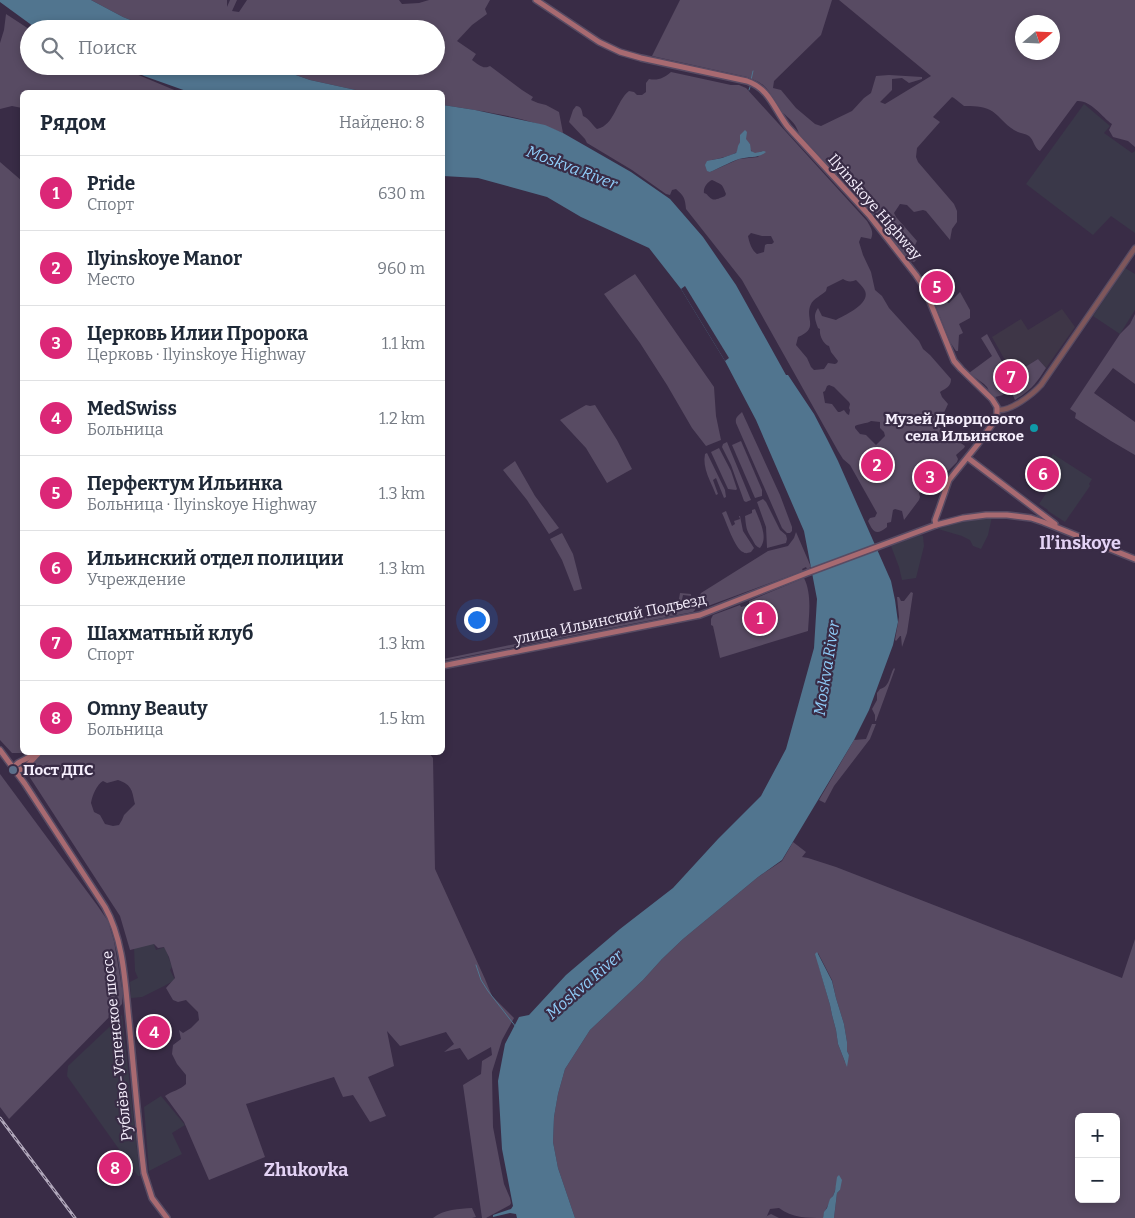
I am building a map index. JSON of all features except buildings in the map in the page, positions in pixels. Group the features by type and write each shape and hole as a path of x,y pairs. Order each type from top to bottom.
{"main road":[{"name":"Ilyinskoye Highway","path":"536,0 608,47 620,52 746,81 763,90 788,127 869,215 916,274 924,286 954,361 992,399 998,410"},
{"path":"998,410 996,419 946,485 936,524 975,515 993,514 1031,518 1058,527 1135,559"},
{"path":"968,458 1058,527"},
{"name":"улица Ильинский Подъезд","path":"445,665 700,615 936,524"},
{"path":"2,752 24,763 25,784"},
{"name":"Рублёво-Успенское шоссе","path":"2,752 25,784 105,907 112,921 125,980 144,1173 152,1198 167,1218"},
{"path":"34,755 16,765 15,770 25,768 37,755"}],"street":[{"path":"998,410 1002,411 1011,407 1031,395 1041,385 1135,248"}],"shaded area":[{"path":"91,0 227,0 227,7 230,0 237,0 232,11 239,12 247,0 399,0 402,4 419,3 429,0 490,0 485,9 487,14 472,25 457,41 476,54 472,60 478,65 483,67 490,66 533,97 531,100 559,112 563,133 519,119 445,105 445,90 356,90 296,75 445,75 445,20 130,20"},
{"path":"680,0 832,0 821,35 774,81 773,88 781,90 796,108 815,124 821,126 852,111 871,93 876,76 922,77 922,79 909,83 902,78 892,79 892,90 880,102 885,104 931,76 839,0 1135,0 1135,147 1128,141 1113,137 1109,130 1112,124 1092,106 1082,101 1077,101 1040,151 1029,136 1011,128 993,112 981,107 964,106 952,97 933,117 940,122 917,148 916,157 918,162 954,204 957,211 957,222 952,229 950,240 926,211 914,212 907,205 900,204 894,213 917,241 915,245 920,253 914,262 911,262 870,212 800,136 794,124 779,109 769,91 763,85 747,77 652,56"},
{"path":"6,14 20,23 20,75 138,75 174,90 20,90 20,108 12,106 0,109 0,43"},
{"path":"671,72 746,88 867,221 872,232 871,239 861,237 859,242 871,272 875,290 919,341 923,349 951,379 949,386 940,392 948,404 942,417 936,424 965,446 956,455 957,462 944,475 929,460 914,475 927,490 919,493 919,500 904,520 902,511 895,509 893,510 891,522 887,523 887,527 877,532 872,528 868,521 870,518 875,517 877,513 850,465 838,451 742,280 686,209 685,200 681,194 676,189 672,190 670,195 666,194 632,170 587,143 569,122 573,110 578,106 583,116 597,129 603,127 612,118 629,91 642,95 646,92 646,83 649,79 658,79","holes":["746,136 746,141 750,144 750,149 753,153 762,151 758,157 739,159 710,172 712,160 738,151 740,137","712,180 721,185 724,188 725,196 713,199 704,193 708,182","751,233 771,236 774,242 765,245 764,252 757,254 750,244 748,236","843,279 846,281 856,280 866,294 865,299 857,308 836,320 822,316 818,308 815,318 821,336 838,361 835,364 828,363 824,369 814,370 796,345 798,337 805,334 810,327 809,309 811,304 826,291 827,287","829,385 834,387 849,402 849,415 844,410 838,412 832,404 825,403 823,392","871,421 880,422 880,428 885,436 876,445 866,435 860,434 855,428 859,424"]},
{"path":"1084,104 1110,126 1104,133 1132,153 1135,151 1135,233 1111,216 1093,235 1026,184"},
{"path":"0,162 20,179 20,753 12,753 0,740"},
{"path":"1125,268 1135,274 1135,310 1120,334 1093,316"},
{"path":"635,274 714,387 716,416 721,440 706,446 692,428 640,343 604,294"},
{"path":"960,292 970,310 970,318 959,324 963,333 959,335 958,351 956,351 950,342 935,304 942,301 949,303"},
{"path":"1062,309 1075,327 1046,368 1038,359 1022,369 1010,369 992,337 1021,319 1028,330"},
{"path":"1135,314 1135,384 1113,368 1094,393 1135,422 1135,455 1075,418 1076,413 1070,409 1120,334 1130,324"},
{"path":"987,334 1006,369 1010,369 1018,364 1022,369 1038,359 1046,368 1033,386 1015,400 1011,391 1008,390 1003,395 995,397 984,384 969,373 992,356 981,338"},
{"path":"586,405 595,405 617,440 632,469 607,483 586,448 560,420"},
{"path":"742,412 780,495 792,527 790,533 787,533 782,528 736,423 736,418"},
{"path":"741,441 762,490 762,496 755,498 732,445"},
{"path":"727,442 751,500 746,502 722,447"},
{"path":"719,448 731,471 736,490 728,489 711,452"},
{"path":"707,453 725,490 726,497 724,498 716,478 713,480 718,494 716,495 708,475 704,459"},
{"path":"1053,454 1092,479 1089,484 1090,486 1065,522 1039,504 1055,480 1054,476 1043,469"},
{"path":"515,461 535,496 559,528 549,534 527,500 503,470"},
{"path":"763,499 780,530 786,535 786,543 767,548 766,527 757,502"},
{"path":"755,509 761,523 764,539 760,548 755,545 747,530 745,516 752,513 752,510"},
{"path":"726,511 732,526 735,524 734,521 740,519 740,516 743,531 754,548 751,552 744,553 737,546 722,513"},
{"path":"992,517 988,535 981,549 973,546 970,540 962,536 938,529 958,521"},
{"path":"796,532 811,567 807,569 806,567 802,569 803,571 708,606 700,604 698,599 701,593 768,551 788,546"},
{"path":"562,533 573,554 582,589 574,591 562,560 550,539"},
{"path":"920,535 923,536 924,546 916,578 902,580 891,546"},
{"path":"804,578 809,597 808,631 720,658 713,626 711,625 713,615 740,605 741,607 749,605 749,601"},
{"path":"911,592 913,593 907,633 902,647 901,636 895,640 899,617 897,597 904,601"},
{"path":"680,593 691,594 691,596 683,595 681,604 696,606 693,612 445,661 445,659 677,610"},
{"path":"894,668 875,721 872,709 877,700 877,693 888,684"},
{"path":"872,724 876,724 870,739 834,786 825,803 819,800 854,740 866,739"},
{"path":"40,755 431,755 433,758 435,869 492,996 514,1018 502,1040 492,1072 493,1127 510,1205 486,1218 482,1218 463,1085 481,1074 482,1061 492,1055 491,1047 468,1060 460,1048 444,1052 454,1044 446,1032 400,1046 387,1031 394,1066 368,1077 386,1116 370,1122 353,1095 343,1097 334,1077 246,1104 265,1157 209,1180 184,1122 165,1096 186,1084 186,1075 172,1054 173,1045 181,1039 179,1030 183,1033 199,1020 198,1012 186,1000 178,1002 173,1000 166,988 175,978 164,947 158,948 154,944 130,950 120,916 27,773 30,765","holes":["118,780 127,784 131,789 135,804 124,815 119,825 105,824 100,815 94,812 91,803 94,794 103,781 107,783"]},
{"path":"0,774 108,921 114,941 123,994 122,1004 9,1119 0,1107"},
{"path":"793,842 806,852 802,857 836,867 1122,978 1135,939 1135,1218 834,1218 837,1193 840,1190 836,1187 823,1218 800,1217 789,1214 779,1208 770,1209 766,1218 575,1218 558,1168 553,1142 554,1117 565,1069 590,1030 683,939 758,877 782,861","holes":["818,953 832,980 847,1042 849,1055 845,1062 838,1044 830,1005 818,963"]},
{"path":"153,942 156,950 165,947 172,967 170,970 175,980 142,997 131,998 130,982 138,978 135,971 134,948"},
{"path":"122,1015 140,1176 138,1176 67,1076 68,1066"},
{"path":"161,1096 185,1125 172,1133 182,1154 149,1171 144,1107"},
{"path":"472,1208 476,1217 433,1218 447,1211"},
{"path":"771,1214 779,1218 766,1218"}],"water":[{"path":"0,0 91,0 130,20 25,20 0,2"},
{"path":"142,75 296,75 356,90 183,90"},
{"name":"Moskva River","path":"445,105 545,125 563,133 631,172 670,199 703,237 736,285 786,375 788,375 814,414 838,461 891,581 898,622 893,645 869,710 854,740 782,860 758,877 683,939 662,959 643,980 590,1030 565,1069 554,1117 553,1142 558,1168 575,1218 517,1218 516,1214 510,1213 493,1217 493,1215 511,1209 513,1206 502,1149 498,1081 505,1044 519,1017 529,1015 566,975 620,929 673,888 761,796 786,749 814,648 817,599 804,531 756,420 725,361 681,289 649,248 581,217 547,197 478,178 445,176"},
{"path":"745,130 747,132 746,139 750,144 751,151 755,153 766,152 757,156 739,159 710,172 707,171 705,165 707,161 736,153 740,142 740,135"},
{"path":"817,952 832,981 844,1024 849,1055 847,1067 838,1044 830,1005 815,954"},
{"path":"839,1175 842,1180 840,1190 837,1193 834,1218 823,1218 824,1212 835,1191"}],"pier":[{"path":"685,286 729,358 725,361 681,289"}],"waterway":[{"path":"751,80 753,71"},
{"path":"749,90 751,84"},
{"path":"476,965 481,980 488,991 516,1027"}],"railway":[{"path":"0,1118 75,1218"}],"place":[{"name":"Перфектум Ильинка","path":"937,287"},
{"name":"Шахматный клуб","path":"1011,377"},
{"name":"Музей Дворцового села Ильинское","path":"1034,428"},
{"name":"Ilyinskoye Manor","path":"877,465"},
{"name":"Ильинский отдел полиции","path":"1043,474"},
{"name":"Церковь Илии Пророка","path":"930,477"},
{"name":"Pride","path":"760,618"},
{"name":"Пост ДПС","path":"13,770"},
{"name":"MedSwiss","path":"154,1032"},
{"name":"Omny Beauty","path":"115,1168"}],"district":[{"name":"Il’inskoye","path":"1080,543"},
{"name":"Zhukovka","path":"306,1170"}]}
